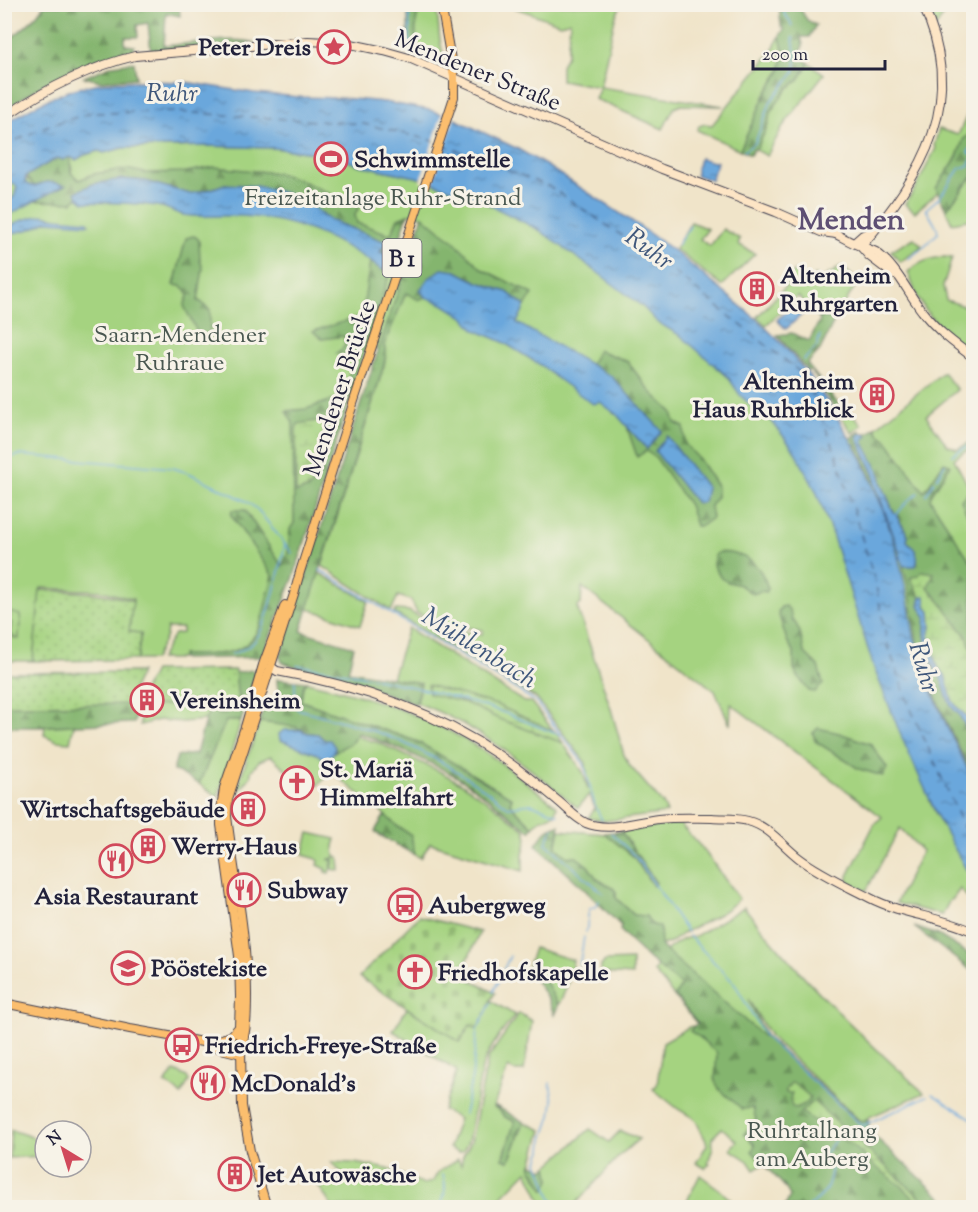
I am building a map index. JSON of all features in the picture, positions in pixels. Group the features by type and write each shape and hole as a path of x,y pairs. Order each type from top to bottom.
{"main road":[{"name":"B 1","path":"441,4 454,77"},
{"path":"858,245 863,235 875,229 885,218 918,168 932,137 937,119 941,84 939,56 922,4"},
{"name":"Mendener Straße","path":"4,117 30,100 112,62 148,54 328,41 409,58 651,164 821,232 837,234 873,250 893,269 932,324 974,358"},
{"name":"Mendener Brücke","path":"267,666 289,595 300,572 454,99 454,77"},
{"path":"454,99 470,85"},
{"name":"B 1","path":"241,1051 246,1027 247,973 243,929 221,825 222,799 267,666"},
{"path":"267,666 282,666 304,676 367,692 451,727 499,756 588,824 607,827 658,819 682,818 736,819 750,822 777,837 800,859 869,898 974,932"},
{"name":"B 1","path":"230,862 239,956 238,1027 242,1106 250,1151 267,1208"},
{"path":"4,1003 124,1028 235,1045 241,1051"},
{"path":"212,1042 231,1036 238,1027"}],"green space":[{"path":"930,4 950,5 936,27 928,7"},
{"path":"44,5 179,5 180,16 166,13 164,46 224,40 255,43 151,52 148,23 137,25 138,37 125,37 125,45 134,46 132,54 100,63 96,61 47,83 5,110 5,42 26,26"},
{"path":"408,5 423,5 416,22 417,57 411,55 408,43"},
{"path":"423,5 435,5 444,59 444,65 441,67 417,57 416,22"},
{"path":"507,5 621,5 615,18 600,87 561,80 561,65 567,55 570,21 561,24"},
{"path":"779,5 798,5 807,20 816,25 809,37 801,37 803,45 801,56 809,63 798,81 788,88 770,112 768,125 756,150 754,149 750,155 740,150 765,95 780,72 784,54 780,36 784,29 781,26"},
{"path":"780,36 784,54 780,72 765,95 740,150 697,130 699,126 705,124 712,125 770,54"},
{"path":"134,62 136,78 100,81 84,77 113,65"},
{"path":"809,63 824,74 783,126 767,156 756,150 768,125 770,112 788,88 798,81"},
{"path":"600,87 723,106 681,105 674,108 663,129 595,99"},
{"path":"973,102 973,133 964,138 957,157 937,188 938,192 915,212 905,204 936,148 934,146 939,129 958,135"},
{"path":"973,133 973,176 946,210 936,188 957,157 964,138"},
{"name":"Saarn-Mendener Ruhraue","path":"446,144 828,455 860,431 869,433 943,372 957,390 926,416 947,445 957,449 973,441 973,448 954,459 973,495 973,830 930,802 973,882 973,904 960,889 950,900 942,915 896,903 922,851 900,828 866,891 848,881 848,876 875,823 882,817 731,704 730,725 715,691 582,587 581,604 577,607 624,755 630,766 663,804 667,813 605,821 588,818 595,808 589,794 578,808 502,748 461,723 417,703 421,683 392,678 408,628 524,702 531,702 583,772 588,790 586,763 536,698 394,613 396,610 409,611 443,628 482,635 483,630 442,624 417,613 411,600 398,596 391,611 322,566 384,365 386,354 365,344 275,626 261,623 255,635 247,643 229,652 182,655 181,659 160,659 174,634 182,633 182,628 167,628 166,636 154,660 137,660 141,634 129,631 133,599 102,591 41,588 33,661 5,661 5,177 72,186 92,175 79,180 71,173 70,156 76,160 99,151 104,153 123,148 208,146 273,148 332,155 359,165 416,177 433,183","holes":["408,214 423,216 404,274 391,269 398,245 387,236 366,227 389,234 398,218"]},
{"path":"70,156 71,173 79,180 93,174 126,169 145,173 186,172 214,167 277,173 298,179 359,207 355,215 357,223 389,234 398,218 408,214 394,257 380,252 386,242 330,220 307,203 225,184 190,194 145,181 123,179 93,184 76,192 78,197 73,202 35,201 64,185 47,182 35,187 26,176 59,158 63,160"},
{"path":"973,176 973,219 952,223 946,210"},
{"path":"423,216 454,241 482,269 533,294 525,306 507,292 456,271 442,270 428,279 421,290 425,297 419,300 406,293 384,345 386,353 384,365 301,631 354,647 348,671 421,683 416,704 282,662 280,657"},
{"path":"691,222 708,229 700,239 710,246 723,229 740,239 738,244 755,254 722,286 675,249"},
{"path":"193,236 199,240 200,260 203,268 198,301 210,310 210,337 197,342 196,330 184,306 188,296 186,289 174,285 186,238"},
{"path":"914,238 922,246 900,262 891,251"},
{"path":"944,257 952,258 943,286 946,300 964,306 973,294 973,342 969,350 931,317 915,292 908,272 925,261"},
{"path":"370,261 382,270 392,266 293,579 262,657 181,659 182,655 229,652 249,643 256,634 273,576 231,515 232,510 245,510 282,566 288,553 290,529 294,523 293,423 286,411 306,409 342,397 354,359 351,354 337,353 345,346 344,336 322,339 313,331 362,316"},
{"path":"841,266 859,280 836,318 818,317 798,296 766,325 757,317 788,284 785,282 795,271 808,282 815,275 820,279"},
{"path":"818,317 836,318 820,350 807,364 843,410 840,415 811,371 808,371 777,335 792,333 809,341 820,320"},
{"path":"598,350 627,361 650,391 672,412 675,423 684,427 685,444 699,459 717,486 717,497 710,506 712,518 701,526 696,526 689,505 656,458 646,451 637,457 627,425 647,448 590,365"},
{"path":"847,407 862,425 852,433 840,415"},
{"path":"322,420 330,425 311,487 296,493 296,429 298,424"},
{"path":"875,428 886,439 924,492 944,462 950,465 930,499 973,565 973,775 943,713 919,648 903,566 912,566 908,535 894,513 880,474 862,441 864,438 857,437 875,476 875,484 853,437 860,431 869,433"},
{"path":"970,489 973,495 973,527 961,500"},
{"path":"719,552 737,554 751,561 765,580 768,589 766,592 753,594 740,585 721,578 713,565 714,556"},
{"path":"922,571 934,573 928,587 968,639 973,656 973,731 966,716 952,700 945,675 938,668 929,636 930,612 926,606 925,597 921,597 910,578 919,575"},
{"path":"319,573 368,601 360,626 307,608"},
{"path":"40,590 98,594 133,601 129,631 141,634 137,660 33,661"},
{"path":"786,606 800,632 804,652 818,666 823,684 815,692 809,691 794,669 794,652 787,641 778,612 781,607"},
{"path":"5,611 20,615 19,639 14,638 10,631 12,623 5,618"},
{"path":"235,670 238,705 225,705 224,708 211,707 210,704 140,706 141,696 154,671"},
{"path":"252,670 256,674 241,721 226,721 199,784 173,771 177,756 196,754 211,707 224,708 225,705 238,705 235,673"},
{"path":"141,672 133,689 130,704 5,705 5,673"},
{"path":"277,679 307,682 303,686 301,701 418,742 512,798 510,803 512,806 533,827 530,831 480,792 450,773 412,754 359,733 351,743 334,752 335,749 318,734 308,733 296,727 259,722 264,707 279,708 281,699"},
{"path":"307,682 400,709 466,740 514,772 557,806 555,814 540,820 533,827 512,806 510,803 512,798 418,742 301,701 303,685"},
{"path":"428,685 497,705 556,732 563,743 499,719 466,703 429,694"},
{"path":"135,704 134,723 44,727 5,726 5,705"},
{"path":"210,704 211,707 205,720 182,722 159,720 140,725 140,706"},
{"path":"262,716 330,728 379,743 462,784 525,830 527,838 523,855 523,871 430,843 421,858 375,831 385,815 332,772 318,785 301,767 293,776 271,756 259,761 237,794"},
{"path":"226,720 241,721 218,797 199,784"},
{"path":"74,725 70,742 57,741 44,735 45,726"},
{"path":"818,728 871,744 887,768 883,776 859,769 815,741 813,733"},
{"path":"385,815 411,835 415,855 375,831"},
{"path":"679,823 703,849 739,899 719,914 661,945 651,924 634,915 616,898 613,888 597,879 588,866 575,856 568,857 556,847 560,830 605,834 634,857 653,885 656,883 621,831"},
{"name":"Ruhrtalhang am Auberg","path":"560,825 556,847 568,857 575,856 588,866 597,879 613,888 616,898 634,915 646,916 651,924 660,927 661,945 666,951 859,1121 867,1120 870,1132 952,1207 785,1207 790,1196 785,1187 752,1151 755,1145 744,1134 756,1120 753,1108 742,1109 719,1089 715,1081 717,1053 690,1031 698,1024 675,996 681,985 642,952 620,930 621,926 536,845 546,832"},
{"path":"621,831 656,883 653,886 634,857 605,834"},
{"path":"309,833 336,839 335,857 339,857 340,871 332,869 334,858 329,859 333,860 329,873 318,865 317,859 303,855"},
{"path":"744,907 830,1004 924,1093 867,1118 868,1128 796,1193 764,1164 754,1170 748,1161 730,1149 737,1141 722,1128 712,1138 713,1148 708,1162 710,1164 705,1168 696,1163 707,1145 695,1119 653,1089 657,1085 663,1042 689,1027 698,1025 654,972 657,966 654,962 678,942 694,937","holes":["748,999 770,1036 858,1119 856,1121 766,1037"]},
{"path":"419,916 480,932 461,974 495,993 477,1029 470,1025 460,1042 359,977"},
{"path":"914,927 938,935 973,955 973,972"},
{"path":"534,948 573,960 568,984 558,1006 546,982 535,969 531,971 528,966"},
{"path":"632,960 632,975 601,973 601,966 605,961"},
{"path":"535,968 546,982 558,1006 554,1015 548,999 530,972"},
{"path":"486,998 515,1015 496,1040 485,1060 468,1142 463,1151 459,1153 449,1148 459,1119 443,1110 457,1071 393,1031 407,1008 460,1042 470,1024 474,1027"},
{"path":"519,1013 532,1021 524,1071 514,1071 508,1068 494,1105 515,1121 503,1159 509,1161 524,1122 542,1130 531,1168 550,1180 548,1166 590,1129 609,1142 620,1131 639,1139 620,1155 573,1207 544,1207 527,1171 492,1207 332,1207 318,1185 347,1178 331,1162 355,1163 388,1169 424,1184 433,1181 438,1172 458,1159 461,1165 471,1142 488,1058"},
{"path":"175,1071 187,1077 189,1081 181,1095 164,1084"},
{"path":"791,1083 810,1097 807,1103 796,1108 792,1107 790,1099 792,1093 786,1093"},
{"path":"813,1101 931,1207 922,1207 903,1187 872,1164 856,1148 801,1112"},
{"path":"494,1105 524,1122 509,1161 503,1159 515,1121 505,1117"},
{"path":"11,1130 33,1137 33,1157 9,1158"},
{"path":"532,1164 543,1170 548,1166 550,1180 545,1190 531,1168"},
{"path":"700,1175 719,1189 738,1207 684,1207"}],"water":[{"name":"Ruhr","path":"138,81 185,82 254,93 385,102 430,110 453,118 518,149 635,223 674,251 760,322 812,379 862,459 882,507 896,548 914,636 926,677 973,780 973,882 938,818 902,738 874,668 832,534 816,491 794,450 764,411 754,408 740,395 728,377 681,336 657,322 643,307 539,230 474,197 416,177 359,165 332,155 273,148 208,146 123,148 104,153 99,151 76,160 70,157 63,160 58,158 26,176 25,182 32,186 45,182 65,185 5,217 5,202 14,197 17,187 11,184 5,190 5,124 64,92 98,84"},
{"path":"700,158 717,162 711,180 696,175"},
{"path":"123,179 145,181 190,194 225,184 256,186 286,193 307,203 330,220 386,242 380,252 394,257 392,266 382,270 351,249 317,233 281,221 243,216 183,215 162,207 142,204 84,202 76,192 93,184"},
{"path":"43,215 88,221 89,224 47,221 31,229 14,233 5,239 9,228 14,224"},
{"path":"442,269 456,271 507,292 525,306 517,323 611,376 662,431 647,449 617,415 600,402 593,404 542,366 503,342 475,330 465,318 443,304 425,297 420,290 428,279"},
{"path":"797,302 806,311 786,329 777,320"},
{"path":"866,433 868,437 863,441 880,474 894,513 908,535 907,541 916,552 916,566 903,566 875,484 875,476 857,437"},
{"path":"667,436 707,488 704,502 696,503 655,451"},
{"path":"925,596 926,606 930,612 929,636 938,668 945,675 952,700 970,722 973,743 959,714 950,703 929,653 925,635 926,617 919,606 921,597"},
{"path":"284,730 301,730 318,734 324,740 330,740 335,747 334,752 329,758 323,758 280,740 279,734"}],"pier":[{"path":"443,111 455,116 432,186 420,181"}],"waterway":[{"path":"409,4 410,41 414,56"},
{"path":"784,4 784,13 792,26"},
{"path":"744,151 755,143 771,101 794,73 796,62 793,37"},
{"path":"974,145 968,152 974,156"},
{"path":"908,259 938,233 926,209 940,197 960,168 968,166 974,156"},
{"name":"Ruhr","path":"677,245 690,226"},
{"path":"804,360 817,346 820,335"},
{"path":"952,455 974,444"},
{"name":"Mühlenbach","path":"13,457 19,455 173,468 189,473 246,501 258,510 292,553"},
{"path":"937,478 945,464"},
{"path":"926,495 934,482"},
{"path":"896,515 918,493"},
{"path":"232,654 253,643 264,624 285,545"},
{"name":"Mühlenbach","path":"320,570 535,701 584,764 595,806 602,820"},
{"path":"297,665 420,688 502,712 561,735"},
{"path":"295,681 297,709 367,729 412,747 461,774 508,807 531,804 558,814"},
{"path":"553,828 546,843 603,893"},
{"name":"Mühlenbach","path":"611,833 636,857 687,932"},
{"path":"586,932 590,908 595,907 599,901"},
{"path":"689,936 735,984 765,1037 862,1126 927,1096"},
{"path":"578,974 584,937"},
{"name":"Mühlenbach","path":"493,992 510,956"},
{"name":"Mühlenbach","path":"464,1114 472,1077 477,1030 491,1003"},
{"path":"550,1083 553,1101 551,1116 538,1162 555,1208"},
{"path":"932,1094 974,1120"},
{"path":"806,1208 818,1199 827,1187 832,1167 824,1156 838,1136"},
{"name":"Mühlenbach","path":"440,1208 445,1191 443,1175"}],"ferry route":[{"path":"4,146 47,126 91,113 177,112 364,124 435,141"},
{"path":"442,144 550,187 664,264 805,376 837,456 875,581 888,646 909,705 974,850"}],"place":[{"name":"Peter Dreis","path":"334,47"},
{"name":"Schwimmstelle","path":"331,159"},
{"name":"Altenheim Ruhrgarten","path":"757,289"},
{"name":"Altenheim Haus Ruhrblick","path":"877,395"},
{"name":"Vereinsheim","path":"147,700"},
{"name":"St. Mariä Himmelfahrt","path":"297,783"},
{"name":"Wirtschaftsgebäude","path":"248,809"},
{"name":"Werry-Haus","path":"148,846"},
{"name":"Asia Restaurant","path":"116,861"},
{"name":"Subway","path":"244,890"},
{"name":"Aubergweg","path":"405,905"},
{"name":"Pööstekiste","path":"128,968"},
{"name":"Friedhofskapelle","path":"415,972"},
{"name":"Friedrich-Freye-Straße","path":"182,1045"},
{"name":"McDonald's","path":"208,1083"},
{"name":"Jet Autowäsche","path":"235,1174"}],"district":[{"name":"Menden","path":"851,219"}],"park label":[{"name":"Freizeitanlage Ruhr-Strand","path":"383,197"}]}
